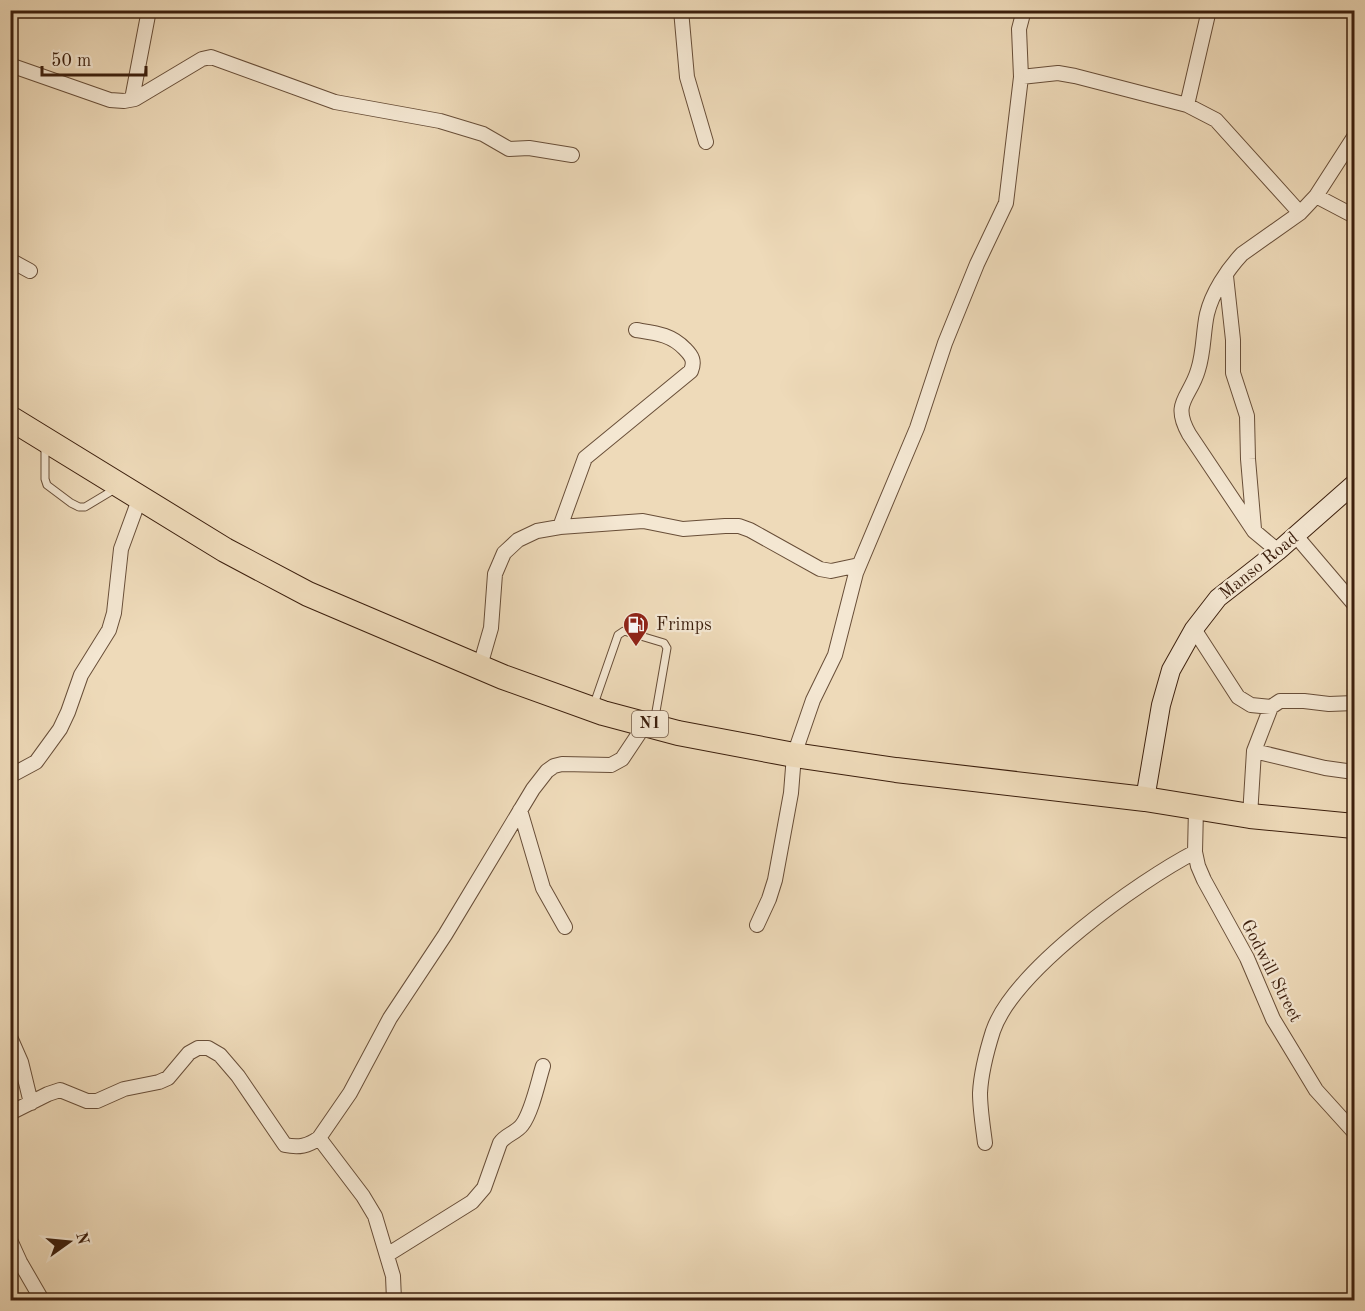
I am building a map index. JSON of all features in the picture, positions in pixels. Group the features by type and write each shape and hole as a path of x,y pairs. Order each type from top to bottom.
{"highway":[{"name":"N1","path":"10,417 225,550 308,594 503,677 592,710 678,733 794,755 896,770 1145,799 1250,816 1354,826"}],"street":[{"path":"132,99 149,10"},
{"path":"681,10 687,78 706,142"},
{"path":"757,925 776,880 791,793 794,755 813,700 837,649 859,565 917,428 945,343 1006,203 1021,77 1019,30 1024,10"},
{"path":"1187,105 1209,10"},
{"path":"10,65 110,100 132,99 202,59 211,57 335,102 440,122 483,134 509,149 529,148 572,155"},
{"path":"1021,77 1058,74 1075,76 1187,105 1216,120 1300,213"},
{"path":"1278,551 1254,531 1182,421 1181,405 1198,372 1207,313 1212,299 1226,276 1242,254 1300,213 1316,196 1354,137"},
{"path":"1316,196 1354,216"},
{"path":"10,260 30,271"},
{"path":"1226,276 1233,340 1233,373 1247,424 1247,453 1254,531"},
{"path":"560,527 585,458 691,371 692,356 676,340 668,336 636,330"},
{"name":"Manso Road","path":"1145,799 1161,705 1171,670 1194,629 1218,598 1296,536 1354,484"},
{"path":"10,776 36,762 60,729 81,675 109,630 114,613 130,492"},
{"path":"480,666 491,628 495,574 504,553 518,540 537,531 560,527 644,521 682,530 739,526 820,569 831,571 859,565"},
{"path":"1296,536 1354,604"},
{"path":"1194,629 1238,697 1251,705 1271,707"},
{"path":"1250,816 1254,751 1271,707 1280,700 1329,704 1354,703"},
{"path":"10,1113 60,1090 87,1101 96,1101 124,1089 159,1082 168,1078 189,1053 198,1048 208,1047 220,1055 238,1076 285,1145 299,1148 312,1143 319,1138 350,1093 390,1018 445,935 520,810 547,771 562,764 611,765 617,763 650,724"},
{"path":"1254,751 1310,765 1354,772"},
{"name":"Godwill Street","path":"1196,808 1195,852 1204,880 1246,958 1273,1019 1316,1090 1354,1132"},
{"path":"520,810 543,888 566,927"},
{"path":"985,1143 980,1093 993,1029 1007,1005 1022,986 1074,934 1162,870 1195,852"},
{"path":"10,1036 21,1062 31,1103"},
{"path":"387,1255 465,1207 484,1188 502,1139 514,1133 526,1119 543,1066"},
{"path":"319,1138 371,1208 395,1283 394,1300"},
{"path":"10,1240 42,1300"}],"lane":[{"path":"45,440 47,485 71,503 85,507 130,492"},
{"path":"592,710 618,635 624,631 666,645 650,724"}],"place":[{"name":"Frimps","path":"636,648"}]}
